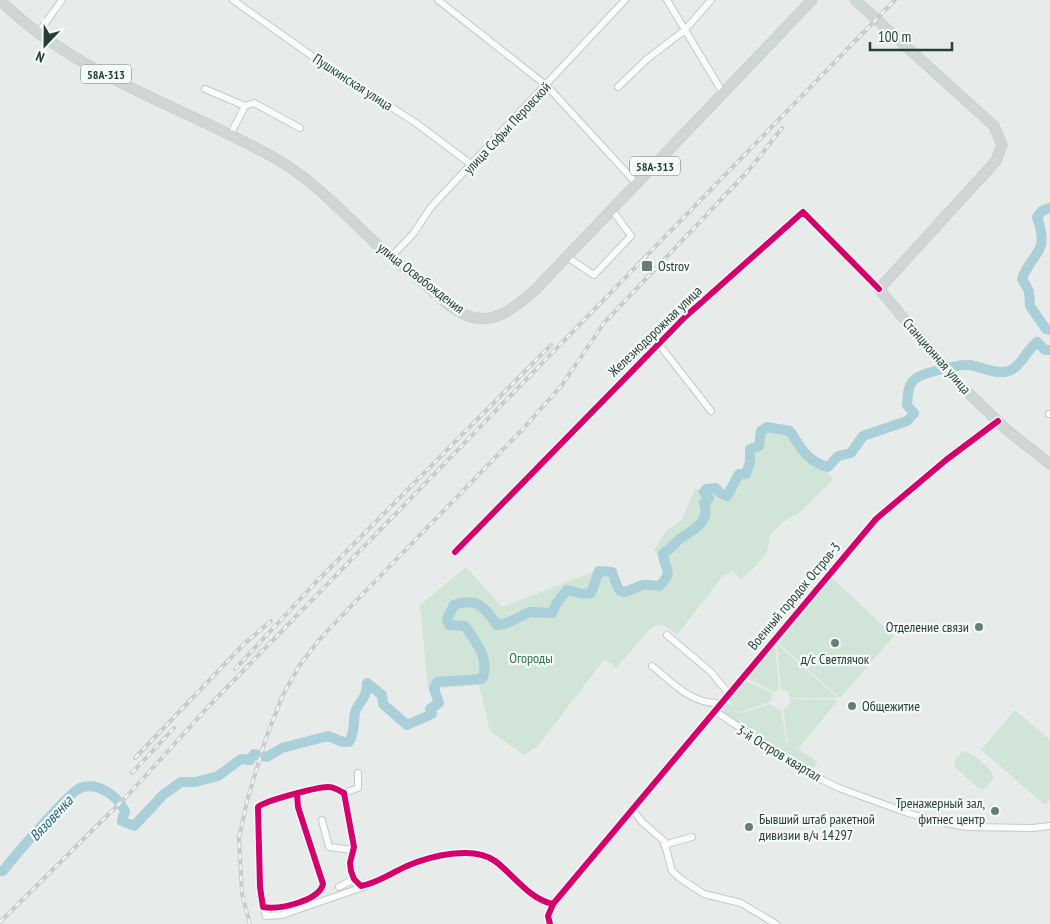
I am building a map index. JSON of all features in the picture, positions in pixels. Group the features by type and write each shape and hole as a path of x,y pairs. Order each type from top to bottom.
{"main road":[{"name":"улица Освобождения","path":"0,0 38,33 102,72 230,135 291,168 318,190 391,257 456,309 481,319 501,315 512,310 535,290 812,0"},
{"path":"855,0 994,126 1002,145 996,161 879,290"},
{"name":"Станционная улица","path":"879,290 959,384 998,421 1050,464"}],"street":[{"path":"38,33 62,0"},
{"name":"Пушкинская улица","path":"233,0 322,63 416,123 472,165"},
{"name":"улица Софьи Перовской","path":"391,257 413,234 431,207 547,86 625,0"},
{"path":"667,0 722,93"},
{"path":"618,88 647,59 685,30 711,0"},
{"path":"440,1 547,86 637,184"},
{"path":"205,89 245,106 254,103 300,128"},
{"path":"230,135 245,106"},
{"path":"566,257 594,275 631,236 612,210"},
{"name":"Железнодорожная улица","path":"456,552 684,317 803,212 879,290"},
{"path":"658,343 711,411"},
{"name":"Военный городок Остров-3","path":"542,924 553,904 876,519 946,460 998,421"},
{"path":"667,635 716,676 722,688 729,694"},
{"path":"652,666 690,697 711,704 721,703"},
{"name":"3-й Остров квартал","path":"714,711 806,772 839,788 905,812 931,820 966,827 1032,828 1050,826"},
{"path":"358,773 358,788 344,793 330,786 263,802 258,807 260,887 266,916 271,917 328,901 425,859 470,852 490,857 529,892 553,904"},
{"path":"344,793 353,850 350,863 354,879 361,886 369,884"},
{"path":"297,794 298,807 328,901"},
{"path":"633,810 664,844 672,871 681,879 704,894 741,903 776,924"},
{"path":"322,820 329,847 353,850"},
{"path":"664,844 692,837"},
{"path":"339,887 354,879"},
{"path":"263,907 272,909 316,896 323,884"},
{"path":"548,916 550,924"}],"green space":[{"name":"Огороды","path":"768,429 790,435 808,461 825,469 833,480 799,513 783,522 770,535 768,549 757,565 741,579 733,571 722,577 677,635 662,624 651,628 616,668 605,659 537,747 524,755 490,731 479,685 428,689 420,605 466,567 502,607 600,569 620,593 629,595 644,588 662,588 670,578 671,571 654,550 667,530 681,521 695,489 711,491 730,499 742,478 750,475 753,451 760,448 765,432"},
{"path":"832,578 894,636 840,698 777,642"},
{"path":"777,644 838,698 790,698 788,692 781,689"},
{"path":"775,645 779,689 774,692 746,678"},
{"path":"744,680 773,693 770,702 740,712 771,704 781,710 786,741 788,743 783,709 788,706 791,699 838,700 798,749 818,762 811,771 790,762 723,713 725,702 734,707 728,700"},
{"path":"1015,710 1050,740 1050,800 1045,805 981,750"},
{"path":"963,751 981,761 993,774 994,778 985,789 978,788 955,767 954,761"}],"waterway":[{"name":"Вязовенка","path":"1050,208 1042,211 1037,217 1041,229 1041,245 1022,279 1029,291 1030,306 1046,329 1050,330"},
{"name":"Вязовенка","path":"0,871 3,871 53,813 80,788 87,786 100,788 112,795 125,811 122,821 134,826 163,795 181,782 195,782 218,776 241,759 250,760 254,754 267,757 282,748 328,736 343,742 349,742 353,731 355,713 366,693 367,683 382,695 383,704 407,725 432,714 430,709 439,703 434,689 437,682 482,679 484,672 485,665 481,651 465,626 449,625 447,619 454,605 469,602 480,605 497,625 507,623 530,612 552,613 556,604 567,590 583,594 591,593 599,571 612,572 618,587 623,592 643,585 659,586 668,573 663,553 696,528 703,520 706,509 704,503 709,498 704,492 706,489 716,488 720,493 727,496 739,474 746,474 750,462 750,449 759,446 761,431 767,427 790,431 810,458 828,467 838,456 851,453 863,436 907,421 914,413 907,405 909,388 918,377 940,369 965,365 995,372 1010,371 1019,364 1037,342 1045,350 1050,350"}],"railway":[{"path":"0,922 127,796 209,706 895,0"},
{"path":"250,924 242,894 239,838 247,801 266,738 282,697 299,666 319,640 522,430 562,385 604,323 749,170 782,128"},
{"path":"235,669 318,580 551,345"},
{"path":"135,758 244,644 271,621"},
{"path":"132,773 174,728"}],"cycle path":[{"path":"455,552 685,317 803,212 879,289"},
{"path":"550,924 548,916 553,904 876,519 946,460 998,421"},
{"path":"297,794 298,807 323,884 320,890 306,900 288,906 263,907 260,887 258,807 292,794 324,787 335,788 344,793 354,847 350,863 351,871 354,879 361,886 373,883 407,866 428,859 452,854 476,854 486,856 495,861 529,892 553,904"}],"place":[{"name":"Ostrov","path":"647,266"},
{"name":"Отделение связи","path":"979,627"},
{"name":"д/с Светлячок","path":"835,643"},
{"name":"Общежитие","path":"852,706"},
{"name":"Тренажерный зал, фитнес центр","path":"995,811"},
{"name":"Бывший штаб ракетной дивизии в/ч 14297","path":"749,827"}]}
